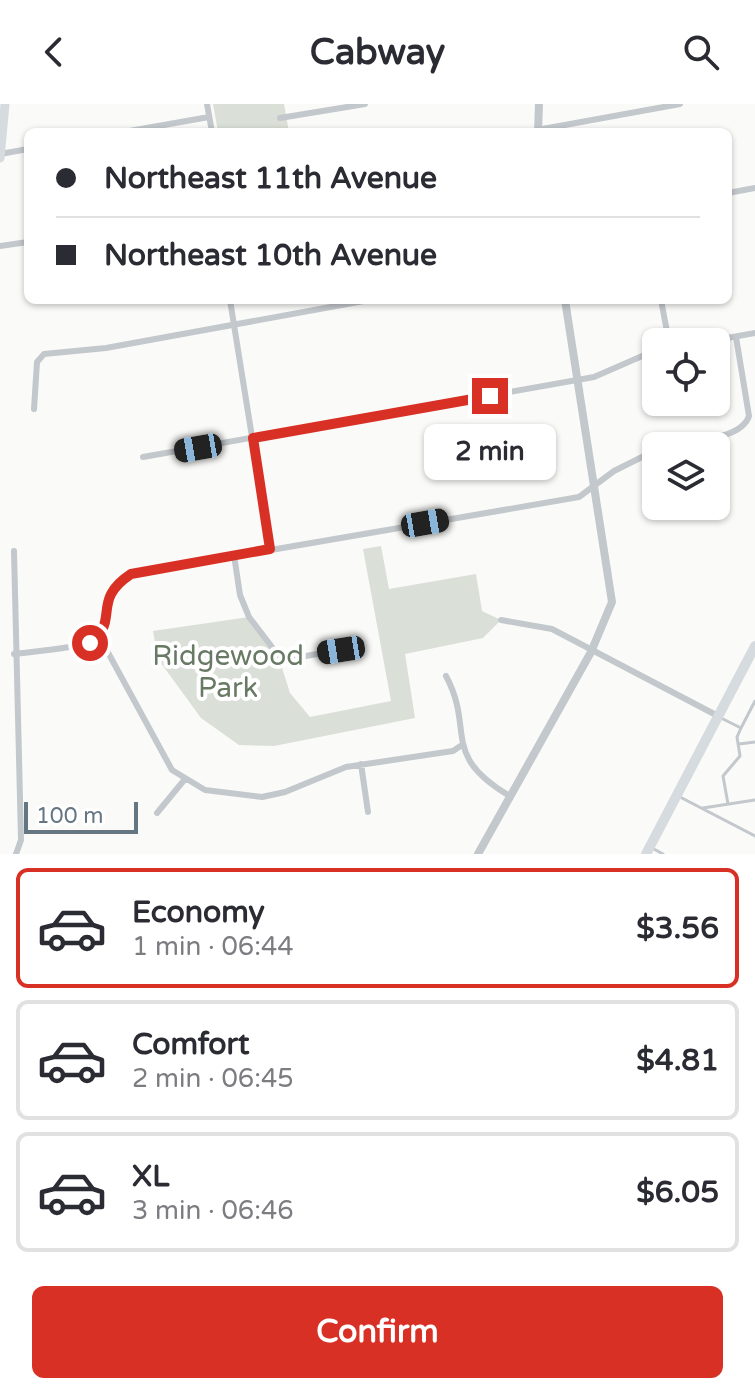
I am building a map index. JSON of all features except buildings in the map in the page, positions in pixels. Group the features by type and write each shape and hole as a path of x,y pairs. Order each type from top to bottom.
{"main road":[{"path":"0,156 5,104"},
{"path":"648,850 755,646"}],"street":[{"path":"207,104 211,128"},
{"path":"280,118 365,104"},
{"path":"537,128 539,104"},
{"path":"553,128 680,104"},
{"path":"147,128 209,117"},
{"path":"0,156 24,150"},
{"path":"732,192 755,188"},
{"path":"0,246 24,243"},
{"path":"231,304 270,549"},
{"path":"34,409 37,362 44,354 106,348 346,304"},
{"path":"478,854 508,795 591,652 612,602 566,304"},
{"path":"662,304 666,328"},
{"path":"730,338 755,333"},
{"path":"730,433 746,425 749,416 736,337"},
{"path":"143,457 578,380 607,372 642,356"},
{"path":"14,654 90,643 105,628 108,595 116,584 131,574 579,497 614,471 642,457"},
{"path":"14,551 14,654 21,840 16,854"},
{"path":"234,555 240,595 249,617 278,655 288,659 341,650"},
{"path":"501,620 552,629 718,716"},
{"path":"99,636 167,762 185,779 205,790 262,797 361,764 453,751 462,745"},
{"path":"446,676 452,688 462,745 482,780 508,795"},
{"path":"361,764 368,812"},
{"path":"157,813 185,779"}],"lane":[{"path":"728,804 723,776 738,760 741,728 755,701"},
{"path":"718,716 741,728"},
{"path":"738,744 755,742"},
{"path":"678,795 755,836"},
{"path":"702,808 755,800"},
{"path":"648,850 663,854"}],"green space":[{"path":"213,104 284,104 288,128 217,128"},
{"name":"Ridgewood Park","path":"381,546 389,589 476,574 482,611 501,620 483,638 405,654 415,718 274,746 239,745 201,718 158,659 153,631 249,617 278,655 290,693 310,717 391,701 363,549"}],"route":[{"path":"90,643 105,628 108,595 116,584 131,574 270,549 253,438 490,396"}]}
